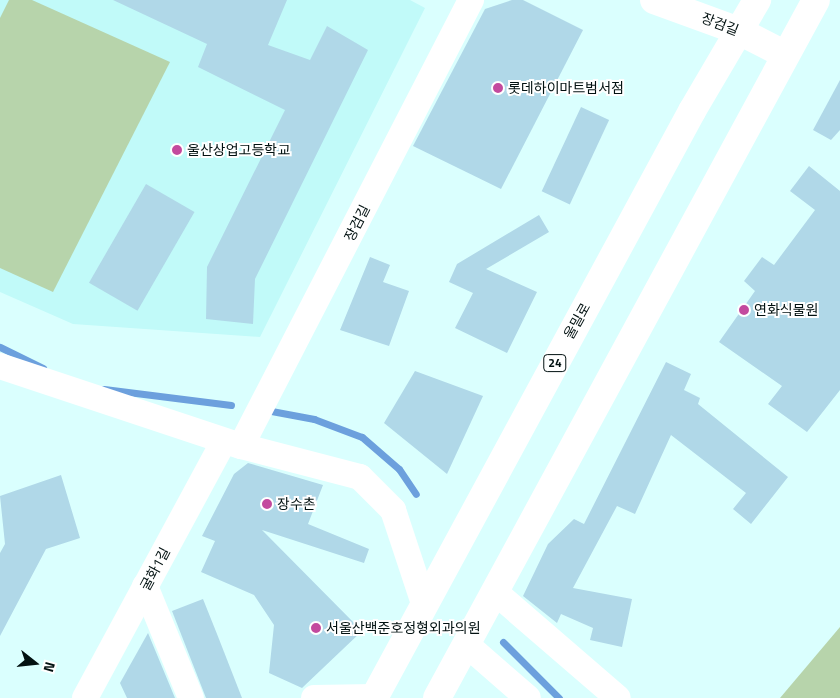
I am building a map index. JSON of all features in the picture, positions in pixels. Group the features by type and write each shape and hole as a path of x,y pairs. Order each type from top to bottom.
{"main road":[{"name":"장검길","path":"654,0 739,31 784,54"},
{"name":"울밀로","path":"375,697 424,604 757,0"},
{"path":"437,698 784,54 816,0"}],"street":[{"name":"장검길","path":"233,443 471,0"},
{"path":"0,366 233,443 360,477 392,510 424,604"},
{"name":"굴화1길","path":"85,698 146,586 233,443"},
{"path":"146,586 191,698"},
{"path":"495,592 618,698"},
{"path":"466,644 528,698"},
{"path":"314,698 375,697"}],"shaded area":[{"name":"울산상업고등학교","path":"0,0 410,0 425,8 260,337 73,324 0,292"}],"green space":[{"path":"9,0 32,0 170,62 53,292 0,268 0,18"},
{"path":"840,627 840,698 780,698"}],"building":[{"path":"113,0 287,0 268,45 310,60 327,26 368,50 255,279 253,324 206,319 207,267 285,110 198,67 207,44"},
{"name":"롯데하이마트범서점","path":"512,0 523,0 583,30 501,189 413,146 485,9"},
{"path":"840,80 840,130 831,140 813,130"},
{"path":"581,107 609,120 570,204 542,191"},
{"path":"809,166 840,191 840,390 807,432 768,404 782,386 719,342 755,291 744,281 762,257 774,265 815,210 790,191"},
{"path":"146,184 194,212 137,311 89,283"},
{"path":"539,215 549,232 486,269 537,292 507,353 455,328 473,293 449,282 457,264"},
{"path":"370,257 390,265 383,282 409,291 389,346 340,330"},
{"path":"666,362 691,374 684,390 700,398 698,404 788,477 751,524 733,509 746,493 671,435 635,514 617,506 573,588 632,599 622,647 590,640 593,628 561,614 557,623 523,596 548,544 574,519 584,524"},
{"path":"415,371 483,396 447,474 384,423"},
{"path":"248,463 323,485 308,524 369,549 364,563 262,530 362,631 302,688 269,673 274,625 254,595 201,572 215,541 202,536 234,474"},
{"path":"61,475 80,538 46,549 0,636 0,553 5,544 0,496"},
{"path":"203,599 242,698 206,698 172,611"},
{"path":"148,633 175,698 127,698 120,683"}],"waterway":[{"path":"0,347 43,368"},
{"path":"104,389 231,405"},
{"path":"266,410 314,419 362,437 399,469 416,494"},
{"path":"503,642 559,698"}],"place":[{"name":"롯데하이마트범서점","path":"498,88"},
{"name":"울산상업고등학교","path":"177,150"},
{"name":"연화식물원","path":"744,310"},
{"name":"장수촌","path":"267,504"},
{"name":"서울산백준호정형외과의원","path":"316,628"}]}
